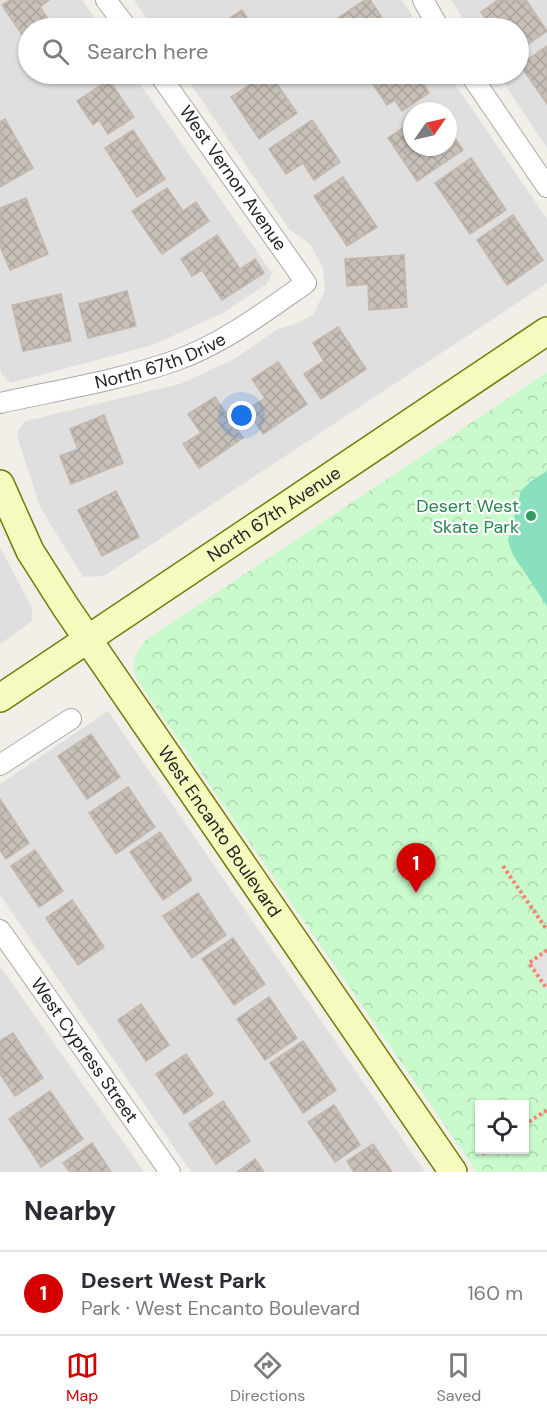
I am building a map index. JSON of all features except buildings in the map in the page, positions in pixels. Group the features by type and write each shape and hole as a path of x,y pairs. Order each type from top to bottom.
{"street":[{"path":"106,0 120,18"},
{"path":"423,0 433,18"},
{"name":"West Vernon Avenue","path":"166,84 306,282"},
{"path":"477,84 547,187"},
{"name":"North 67th Drive","path":"0,403 178,360 216,342 260,315 306,282"},
{"name":"North 67th Avenue","path":"0,698 547,331"},
{"name":"West Encanto Boulevard","path":"0,484 30,551 87,638 453,1172"},
{"path":"0,765 71,718"},
{"name":"West Cypress Street","path":"0,930 170,1172"}],"path":[{"path":"503,866 547,930"},
{"path":"547,950 530,963 547,988"},
{"path":"529,1122 547,1110"}],"shaded area":[{"path":"0,0 82,0 95,18 18,18 18,84 140,84 272,273 267,284 223,313 153,345 10,383 1,373"},
{"path":"134,0 402,0 414,18 146,18"},
{"path":"451,0 547,0 547,148 505,84 529,84 529,18 463,18"},
{"path":"191,84 455,84 547,219 547,283 104,576 83,577 40,507 17,436 18,430 26,421 183,383 236,358 277,329 295,324 313,315 325,291 323,268 310,244 289,229"},
{"path":"0,547 32,608 32,621 0,644"},
{"path":"108,711 425,1172 191,1172 0,895 0,784"},
{"path":"547,950 547,991 529,963"},
{"path":"0,966 144,1172 0,1172"}],"green space":[{"path":"547,372 547,1172 477,1172 138,681 134,664 139,649 147,639"},
{"name":"Desert West Skate Park","path":"547,471 547,606 513,555 508,541 521,491 531,481"}],"place":[{"name":"Desert West Skate Park","path":"531,516"},
{"name":"Desert West Park","path":"416,893"}]}
